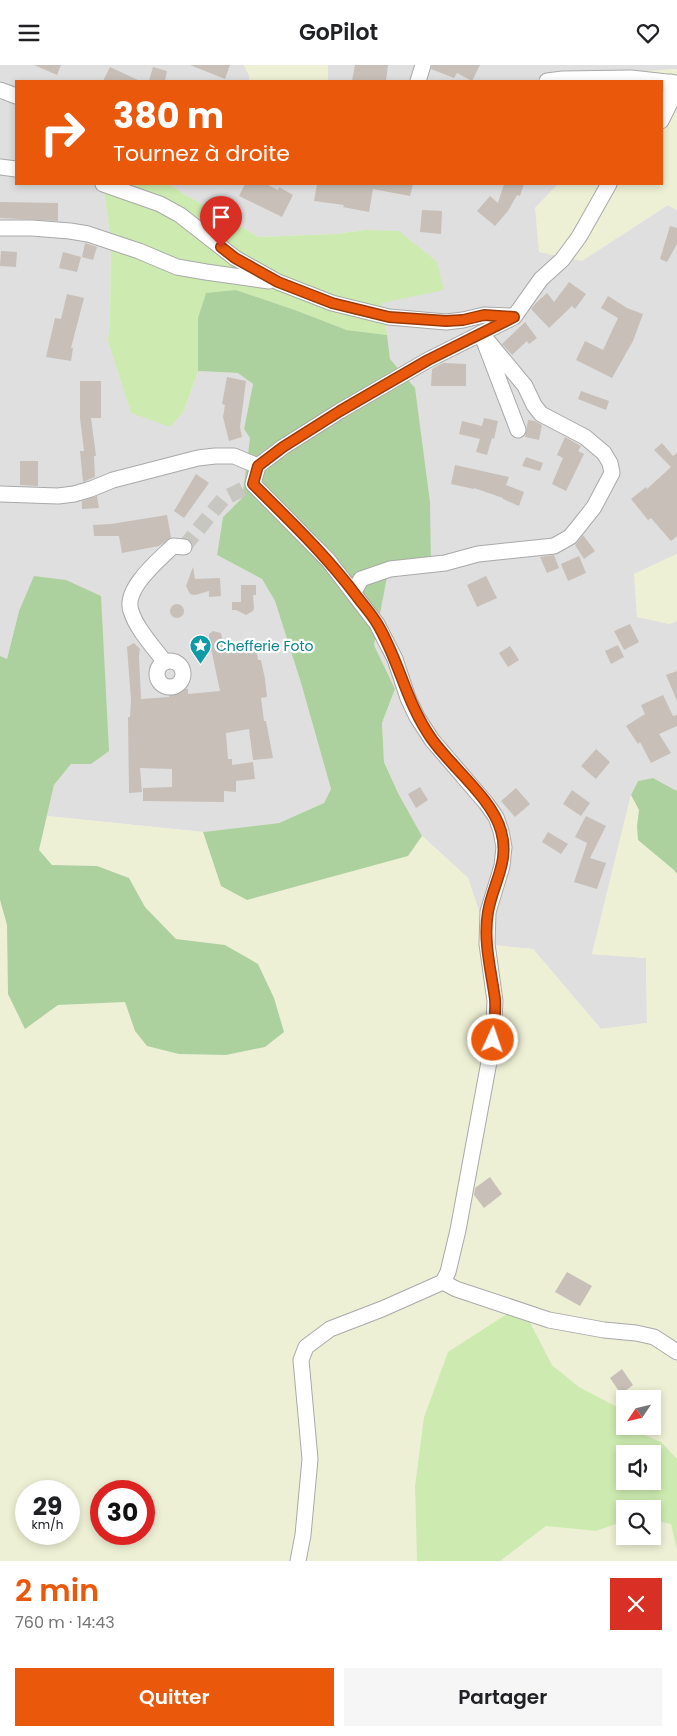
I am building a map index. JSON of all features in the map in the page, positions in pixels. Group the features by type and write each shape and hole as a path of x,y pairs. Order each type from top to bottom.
{"street":[{"path":"418,80 423,65"},
{"path":"555,80 631,78 648,80"},
{"path":"663,117 670,103 674,83"},
{"path":"0,90 15,96"},
{"path":"0,167 15,169"},
{"path":"106,185 160,203 235,258 278,282 332,303 389,317 446,321 463,320 484,315 514,317"},
{"path":"298,1561 303,1535 310,1459 301,1360 306,1347 330,1329 382,1309 443,1282 448,1272 458,1230 493,1040 495,1001 486,944 488,912 502,866 504,847 501,831 491,810 432,740 417,717 391,650 378,624 328,560 253,484 258,466 283,447 340,411 428,360 514,317 541,279 562,260 579,237 608,185"},
{"path":"0,228 32,228 79,233 139,251 176,267 278,282"},
{"path":"481,333 518,429"},
{"path":"354,592 361,579 390,569 445,563 478,554 554,545 570,537 594,507 612,473 610,463 604,453 585,437 542,414 534,405 525,386 481,333"},
{"path":"0,495 74,494 113,480 215,456 234,456 258,466"},
{"path":"165,662 134,618 129,604 133,590 143,577 173,546 184,547"},
{"path":"443,1282 456,1289 550,1320 654,1337 677,1352"}],"shaded area":[{"path":"0,65 244,65 249,75 249,80 15,80 15,185 103,185 111,242 108,340 184,411 198,371 239,373 253,384 244,429 250,438 242,498 223,517 217,555 262,579 275,601 301,683 331,789 324,803 279,823 203,832 47,816 54,785 71,764 91,764 19,611 7,659 0,656"},
{"path":"328,65 677,65 677,69 662,70 612,80 328,80"},
{"path":"171,185 557,185 535,208 581,261 668,205 677,210 677,554 634,574 669,624 677,621 677,791 653,778 638,781 631,795 592,954 646,958 647,1023 601,1029 533,949 490,945 468,878 422,836 398,793 384,762 382,723 395,689 374,645 390,359 382,303 364,230 336,234 259,237"}],"green space":[{"path":"244,65 328,65 328,80 249,80 249,75"},
{"path":"677,69 677,210 668,205 582,261 539,252 535,208 557,185 663,185 663,80 631,72"},
{"path":"103,185 171,185 259,237 336,234 364,230 399,231 437,262 444,290 382,303 387,335 347,330 236,290 198,318 198,371 184,411 170,427 131,413 108,340 111,242"},
{"path":"236,290 347,330 387,335 390,359 415,388 430,502 431,566 420,574 387,577 374,645 395,689 382,723 384,762 398,793 422,836 408,856 247,900 221,886 203,832 279,823 324,803 331,789 301,683 275,601 262,579 217,555 223,517 242,498 250,438 244,429 253,384 238,373 198,371 198,318 206,293"},
{"path":"677,554 677,621 669,624 637,617 634,574"},
{"path":"34,576 66,580 101,596 109,751 91,764 71,764 54,785 39,850 52,865 97,866 129,878 145,907 176,939 225,945 258,964 274,998 284,1032 265,1047 226,1055 179,1054 147,1046 135,1031 125,1002 58,1005 25,1029 8,994 7,925 0,900 0,656 7,659 19,611"},
{"path":"653,778 677,791 677,874 638,840 639,810 631,795 638,781"},
{"path":"631,795 639,810 637,826 677,874 677,1459 661,1442 645,1435 661,1435 661,1390 616,1390 616,1406 579,1387 552,1365 521,1305 448,1353 424,1417 415,1486 417,1561 0,1561 0,900 7,925 8,994 25,1028 58,1005 125,1002 135,1031 179,1054 226,1055 265,1047 225,945 176,939 145,907 129,878 97,866 52,865 39,850 47,816 203,832 221,886 247,899 408,856 422,836 468,878 490,945 533,949 601,1029 647,1023 646,958 592,954"},
{"path":"521,1305 552,1365 579,1387 616,1406 616,1435 645,1435 661,1442 677,1459 677,1550 671,1524 661,1522 661,1500 616,1500 616,1524 596,1531 546,1526 500,1561 417,1561 415,1486 424,1417 448,1352"},
{"path":"661,1522 671,1524 677,1550 677,1561 500,1561 546,1526 596,1531 616,1524 616,1545 661,1545"}],"building":[{"path":"34,65 61,65 57,75"},
{"path":"190,65 230,65 225,79"},
{"path":"355,65 388,65 386,80 352,80"},
{"path":"432,65 480,65 472,80 457,73 454,78 431,69"},
{"path":"110,67 138,80 104,80"},
{"path":"153,67 167,71 165,80 149,80"},
{"path":"244,185 268,185 278,190 279,187 293,195 282,217 239,196"},
{"path":"317,185 413,185 410,196 373,189 369,212 343,207 344,205 314,201"},
{"path":"504,185 524,185 520,196 517,195 508,211 495,226 477,211 490,196 498,203"},
{"path":"0,202 58,203 58,221 0,218"},
{"path":"422,210 442,211 441,234 420,232"},
{"path":"670,226 677,228 677,244 667,262 660,259"},
{"path":"85,243 97,247 93,260 82,257"},
{"path":"1,251 17,252 16,267 0,266"},
{"path":"63,252 81,257 77,272 59,268"},
{"path":"569,282 586,294 575,309 572,306 549,328 531,309 547,293 554,302"},
{"path":"67,294 84,298 71,348 73,348 71,361 46,357 55,318 61,319"},
{"path":"608,296 627,308 643,314 633,341 612,378 576,360 585,341 603,350 618,318 601,308"},
{"path":"525,322 537,338 529,344 527,341 512,355 502,344"},
{"path":"443,363 466,364 466,386 431,386 432,369"},
{"path":"227,377 246,381 240,427 242,437 229,441 223,417 225,405 222,404"},
{"path":"80,381 101,381 101,418 91,418 96,456 94,456 95,477 83,482 80,451 84,451 80,418"},
{"path":"581,391 609,401 606,410 578,399"},
{"path":"484,418 498,421 494,439 492,438 487,455 476,452 480,439 459,434 462,421 482,426"},
{"path":"528,420 542,425 539,440 525,437"},
{"path":"565,437 581,446 578,451 584,454 566,491 552,484 563,458 557,455"},
{"path":"662,443 673,456 677,453 677,536 671,541 651,518 648,520 631,499 646,487 647,489 671,467 654,450"},
{"path":"526,457 543,463 540,471 522,466"},
{"path":"20,461 38,461 38,486 20,485"},
{"path":"455,465 509,477 506,485 524,492 519,506 474,488 451,484"},
{"path":"196,474 209,483 184,518 174,511"},
{"path":"97,496 99,508 82,509 82,501"},
{"path":"167,515 171,537 159,546 122,553 119,536 94,536 93,525"},
{"path":"583,535 595,551 584,559 575,545"},
{"path":"554,555 559,568 547,573 540,557"},
{"path":"579,556 586,573 568,581 561,564"},
{"path":"193,567 195,579 220,578 221,596 209,597 209,591 195,595 190,594 186,586"},
{"path":"486,576 497,598 477,607 467,585"},
{"path":"241,585 256,585 256,595 253,595 253,611 246,615 232,610 232,602 241,602"},
{"path":"177,604 182,606 184,611 182,616 177,618 172,616 170,611 172,606"},
{"path":"630,624 639,642 624,650 614,631"},
{"path":"213,631 221,633 224,646 243,642 245,650 256,648 265,679 267,697 261,698 264,721 266,721 273,758 253,760 249,729 226,733 228,759 232,759 232,765 253,762 255,779 236,781 236,792 224,791 224,802 143,801 143,788 172,787 172,769 140,768 142,792 129,793 128,717 130,717 131,700 127,647 134,643 140,649 141,699 169,697 169,690 177,687 188,689 188,694 220,691 209,639 209,634"},
{"path":"618,645 624,657 611,664 605,651"},
{"path":"510,646 519,660 508,667 499,653"},
{"path":"677,671 677,701 666,675"},
{"path":"663,695 673,716 677,715 677,726 659,734 671,753 651,763 640,742 638,744 626,726 645,714 641,705"},
{"path":"596,749 610,762 596,779 581,766"},
{"path":"420,787 428,800 416,808 408,794"},
{"path":"516,788 530,804 515,817 501,801"},
{"path":"572,790 590,803 581,816 563,804"},
{"path":"586,816 606,826 590,858 606,863 597,889 574,882 587,843 575,837"},
{"path":"548,832 568,844 561,854 542,842"},
{"path":"490,1177 502,1194 484,1208 474,1195 475,1188"},
{"path":"567,1272 592,1286 580,1306 555,1292"},
{"path":"622,1369 633,1385 626,1390 618,1390 610,1378"}],"tunnel":[{"path":"184,547 223,499 253,484"}],"place":[{"name":"Chefferie Foto","path":"200,665"}],"route":[{"path":"221,247 235,258 278,282 332,303 389,317 446,321 463,320 484,315 514,317 428,360 340,411 283,447 258,466 253,484 328,560 378,624 395,659 408,698 417,717 432,740 496,817 504,847 502,866 488,912 486,944 495,1001 493,1040"}]}
